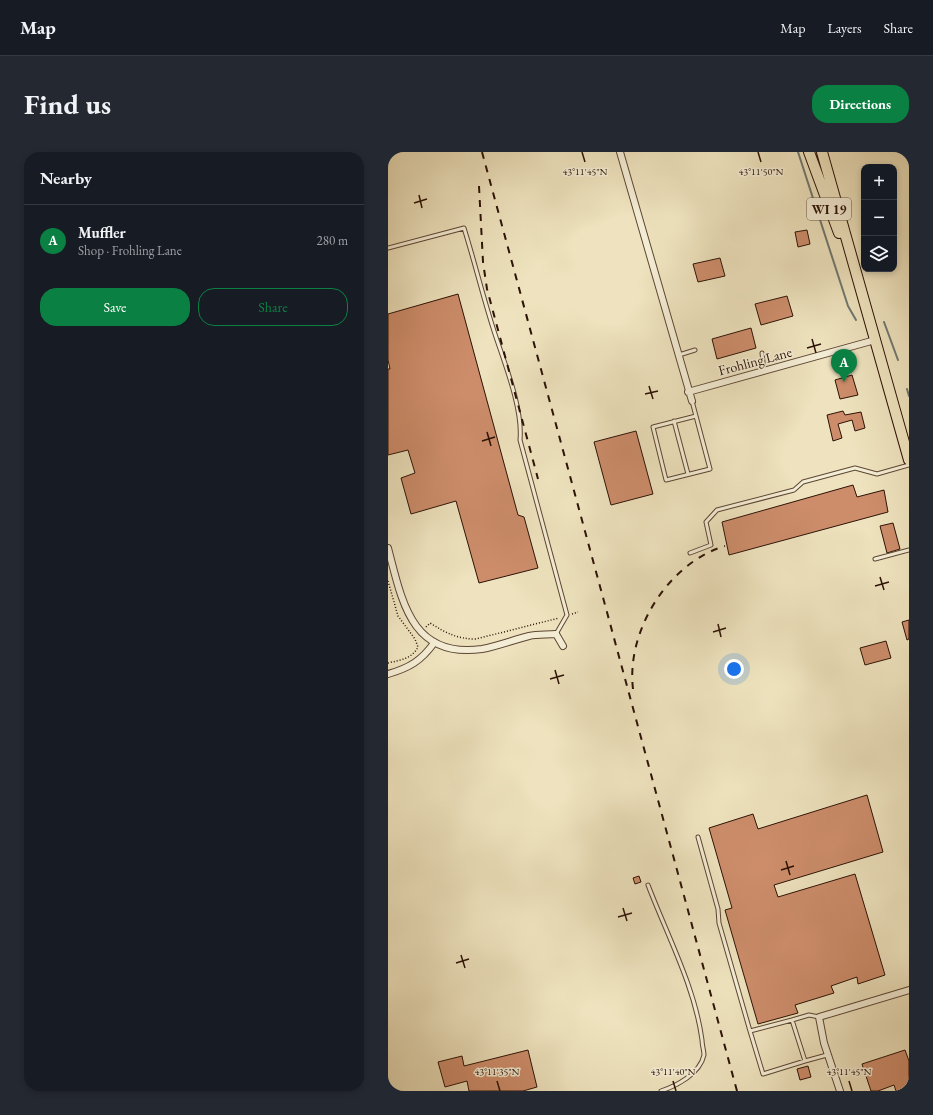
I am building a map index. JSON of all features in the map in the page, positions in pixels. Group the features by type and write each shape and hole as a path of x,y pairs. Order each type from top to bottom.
{"main road":[{"name":"WI 19","path":"810,152 833,220 852,264"},
{"name":"WI 19","path":"822,152 852,264 909,460"}],"street":[{"path":"620,152 688,392 692,401"},
{"name":"Frohling Lane","path":"688,392 874,340"},
{"path":"388,548 407,613 416,627 434,643 446,648 465,651 484,649 531,636 556,634 563,646"},
{"path":"388,674 412,666 422,658 434,643"},
{"path":"840,1091 827,1055 820,1030 819,1017 909,990"}],"lane":[{"path":"388,248 464,228 518,412 521,428 520,440 567,616 556,634"},
{"path":"678,355 694,350"},
{"path":"762,353 764,371"},
{"path":"692,401 696,416 710,469 666,480 653,427 696,416"},
{"path":"674,421 688,474"},
{"path":"690,552 711,545 706,522 717,510 794,490 803,482 855,468 877,474 909,465"},
{"path":"875,559 909,550"},
{"path":"698,837 718,909 719,923 763,1074 827,1055"},
{"path":"648,885 690,991 700,1027 704,1055 694,1073 676,1086 661,1091"},
{"path":"750,1031 809,1015 819,1017"},
{"path":"792,1020 805,1062"}],"path":[{"path":"388,581 398,616 415,639 418,647 415,653 408,658 388,663"},
{"path":"415,639 430,623 447,634 462,639 476,639 578,612"}],"building":[{"path":"807,230 810,244 798,247 795,232"},
{"path":"720,258 725,276 698,282 693,264"},
{"path":"458,294 518,515 524,517 538,568 479,583 456,501 411,514 401,478 415,473 408,450 388,455 388,369 390,369 388,360 388,314"},
{"path":"787,296 793,316 761,325 755,304"},
{"path":"751,328 756,348 717,359 712,339"},
{"path":"852,375 858,395 840,399 835,380"},
{"path":"843,411 845,415 861,412 865,428 855,431 852,420 838,424 842,438 833,441 827,415"},
{"path":"636,431 653,494 611,505 594,442"},
{"path":"853,485 857,497 884,490 888,512 729,555 722,522"},
{"path":"893,523 900,549 887,553 880,526"},
{"path":"909,620 909,639 907,640 902,622"},
{"path":"886,641 891,658 865,665 860,648"},
{"path":"867,795 883,852 774,885 778,897 855,874 885,975 858,984 857,977 831,986 834,993 795,1005 798,1013 758,1024 725,910 732,908 709,828 753,814 758,829"},
{"path":"639,876 641,882 635,884 633,878"},
{"path":"528,1050 537,1087 523,1091 469,1091 467,1081 445,1087 438,1062 462,1056 464,1066"},
{"path":"905,1050 909,1061 909,1089 896,1091 894,1085 878,1091 871,1091 862,1064"},
{"path":"808,1066 811,1077 800,1080 797,1069"}],"waterway":[{"path":"798,152 848,306 856,320"},
{"path":"884,322 898,360"},
{"path":"907,389 909,396"}],"railway":[{"path":"482,152 737,1091"},
{"path":"479,186 483,262 487,289 538,479"},
{"path":"633,689 633,667 636,645 644,623 655,602 669,583 686,567 704,555 725,546"}],"place":[{"name":"Muffler","path":"844,382"}]}
